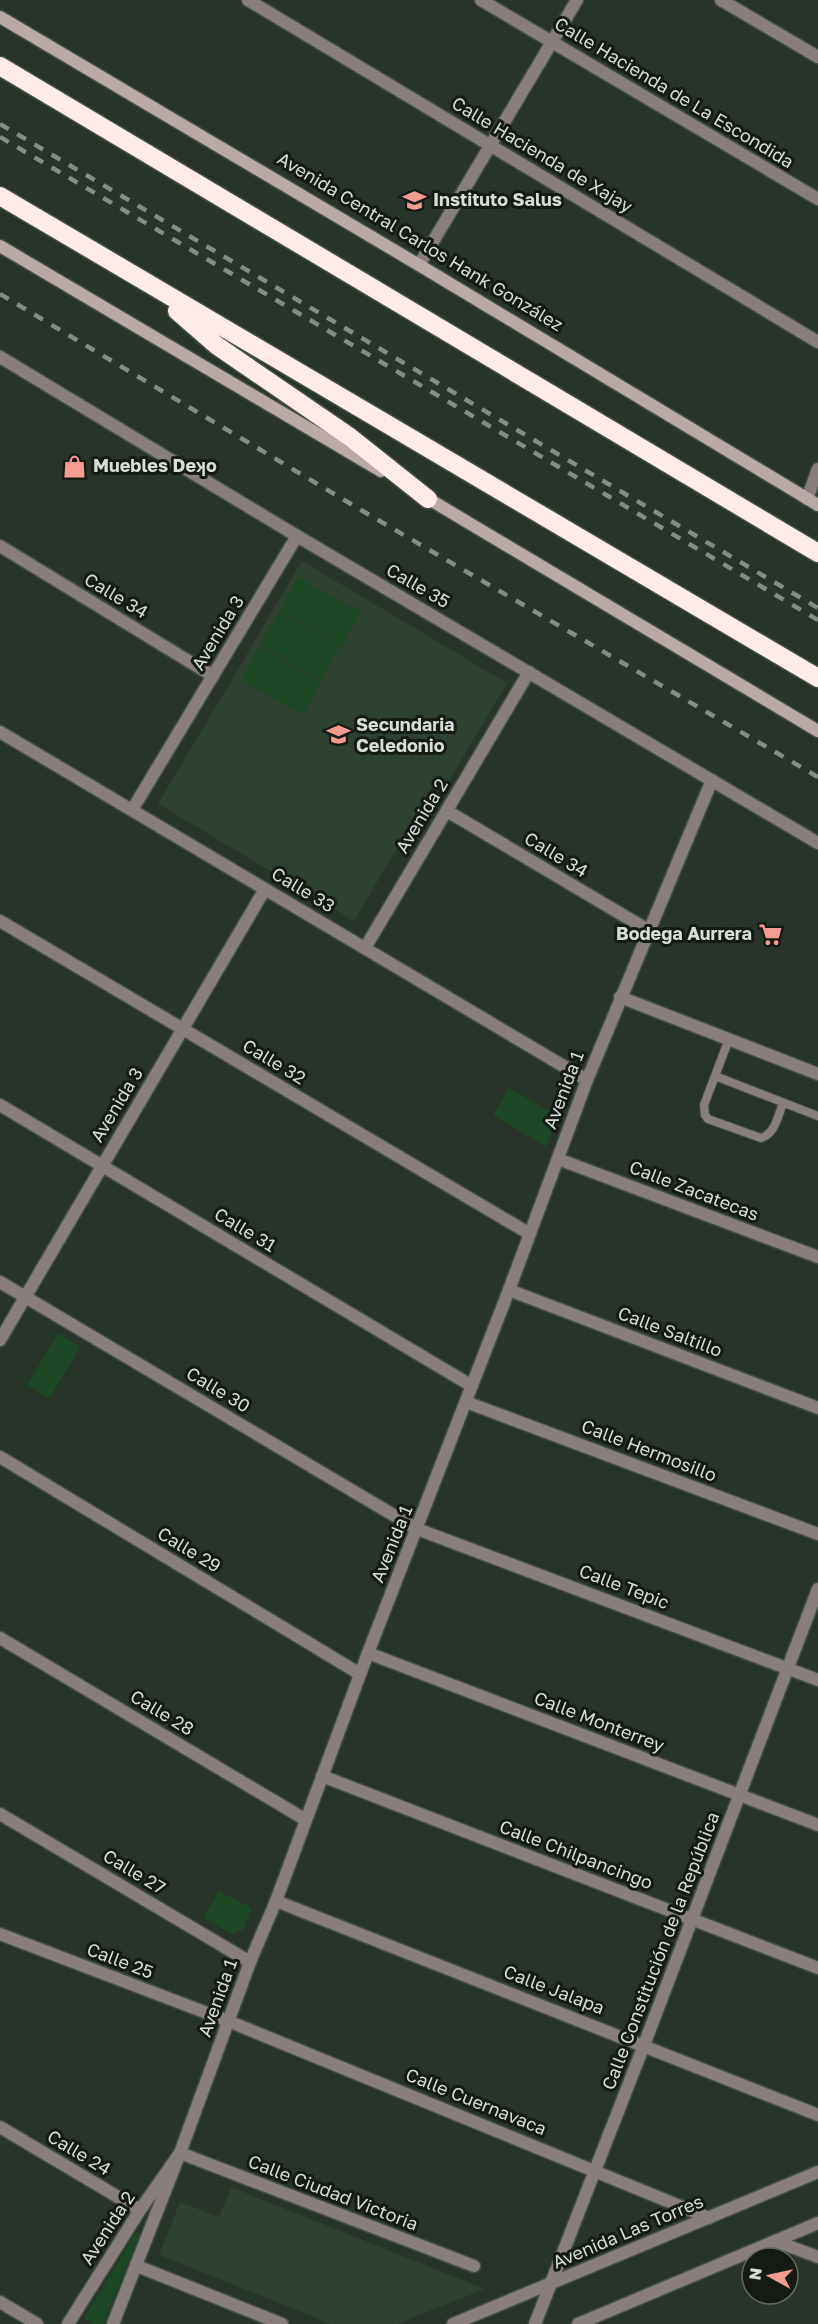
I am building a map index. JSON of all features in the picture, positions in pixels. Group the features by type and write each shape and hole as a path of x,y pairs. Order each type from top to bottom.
{"highway":[{"path":"0,66 818,553"},
{"path":"0,196 818,678"},
{"path":"136,277 216,345 350,437 429,499"}],"main road":[{"name":"Avenida Central Carlos Hank González","path":"0,17 419,265 812,502"},
{"path":"0,246 818,731"}],"street":[{"name":"Calle Hacienda de Xajay","path":"248,0 818,342"},
{"name":"Calle Hacienda de La Escondida","path":"481,0 818,199"},
{"path":"419,265 577,0"},
{"path":"721,0 818,57"},
{"name":"Calle 35","path":"0,357 297,536 818,843"},
{"path":"812,502 818,469"},
{"name":"Avenida 3","path":"132,810 297,536"},
{"name":"Calle 34","path":"0,546 213,676"},
{"name":"Avenida 2","path":"365,948 529,672"},
{"name":"Calle 33","path":"0,732 587,1080"},
{"name":"Avenida 1","path":"113,2324 180,2153 250,1962 276,1901 368,1653 509,1290 587,1080 712,780"},
{"name":"Calle 34","path":"447,811 648,930"},
{"name":"Avenida 3","path":"0,1340 266,889"},
{"name":"Calle 32","path":"0,921 530,1234"},
{"path":"620,997 818,1074"},
{"name":"Calle 31","path":"0,1105 472,1386"},
{"name":"Calle Zacatecas","path":"558,1159 818,1257"},
{"name":"Calle 30","path":"0,1282 417,1529"},
{"name":"Calle Saltillo","path":"509,1290 818,1408"},
{"name":"Calle Hermosillo","path":"466,1402 818,1534"},
{"name":"Calle 29","path":"0,1457 360,1674"},
{"name":"Calle Tepic","path":"417,1529 818,1680"},
{"name":"Calle Constitución de la República","path":"535,2324 818,1589"},
{"name":"Calle 28","path":"0,1638 306,1820"},
{"name":"Calle Monterrey","path":"368,1653 818,1825"},
{"name":"Calle Chilpancingo","path":"322,1776 818,1968"},
{"name":"Calle 27","path":"0,1814 250,1962"},
{"name":"Calle Jalapa","path":"276,1901 818,2115"},
{"name":"Calle 25","path":"0,1934 228,2021"},
{"name":"Calle Cuernavaca","path":"228,2021 709,2217"},
{"name":"Calle 24","path":"0,2127 140,2210"},
{"name":"Avenida 2","path":"69,2324 140,2210 180,2153"},
{"name":"Calle Ciudad Victoria","path":"180,2153 474,2266"},
{"name":"Avenida Las Torres","path":"453,2324 818,2172"},
{"path":"578,2324 818,2223"},
{"path":"775,2241 818,2257"},
{"path":"137,2266 282,2324"},
{"path":"0,2302 37,2324"}],"lane":[{"path":"729,1039 704,1110 705,1115 712,1122 756,1137 766,1137 773,1130 783,1103"},
{"path":"715,1076 818,1116"}],"shaded area":[{"name":"Secundaria Celedonio","path":"302,561 507,683 443,791 434,786 354,921 158,804"},
{"path":"231,2187 485,2289 397,2324 331,2324 159,2255 180,2202 219,2217"}],"green space":[{"path":"298,577 360,612 341,646 280,611"},
{"path":"279,612 340,647 321,680 260,645"},
{"path":"259,647 321,682 302,715 241,680"},
{"path":"509,1088 557,1116 546,1147 493,1115"},
{"path":"58,1333 80,1347 49,1399 27,1385"},
{"path":"219,1891 252,1908 244,1929 232,1934 203,1918"},
{"path":"136,2232 140,2234 103,2324 93,2324 84,2318"}],"railway":[{"path":"0,124 818,608"},
{"path":"0,137 818,620"},
{"path":"0,294 361,510 818,777"}],"place":[{"name":"Instituto Salus","path":"415,200"},
{"name":"Muebles Deʞo","path":"75,466"},
{"name":"Secundaria Celedonio","path":"338,735"},
{"name":"Bodega Aurrera","path":"770,934"}]}
